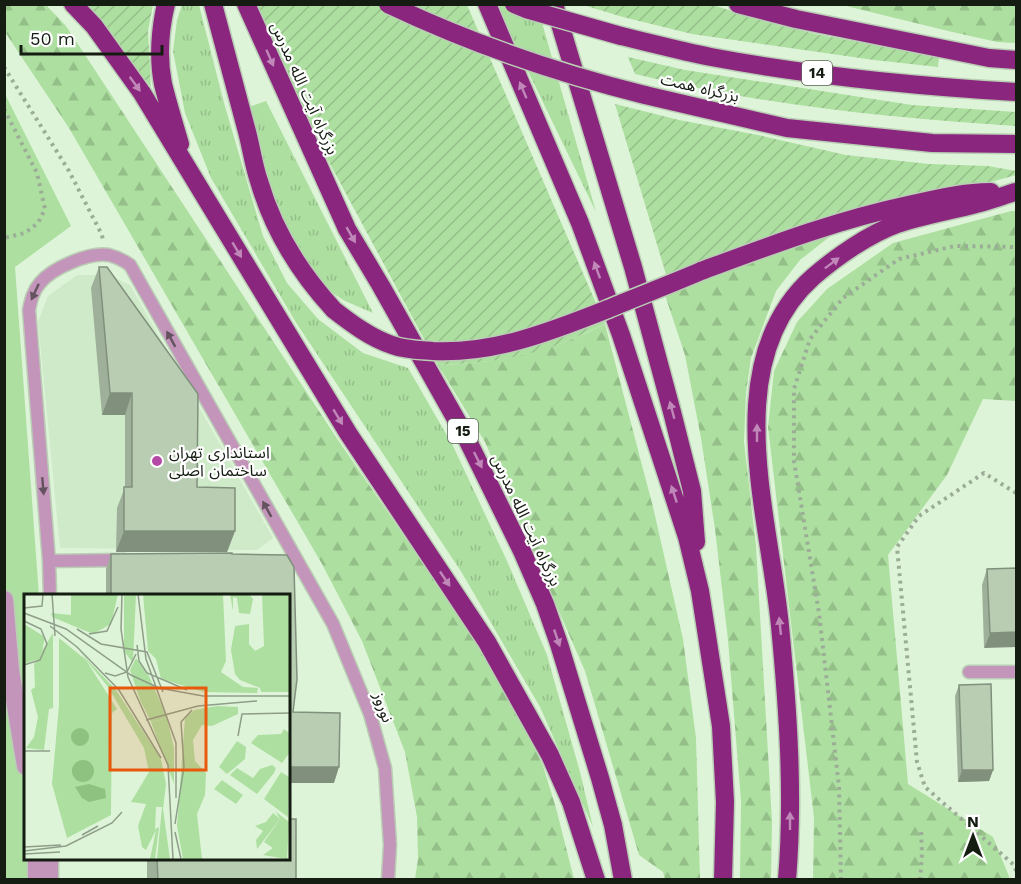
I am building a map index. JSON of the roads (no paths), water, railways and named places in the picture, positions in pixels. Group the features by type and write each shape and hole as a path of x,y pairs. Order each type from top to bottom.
{"highway":[{"path":"73,4 94,26 142,93 348,432 493,652 550,755 571,802 596,879"},
{"path":"166,4 162,21 163,83 184,162"},
{"path":"213,4 248,132 259,182 286,246 315,289 334,310 356,327 393,346 412,350 437,351 482,349 543,334 701,271 792,237 844,221 936,198 976,192 1016,191"},
{"name":"بزرگراه آیت الله مدرس","path":"246,4 347,229 466,437 522,551 545,604 600,778 613,825 623,879"},
{"name":"بزرگراه همت","path":"388,4 419,19 560,72 603,85 787,128 932,143 1017,144"},
{"path":"487,4 580,223 621,335 681,518 700,591"},
{"name":"بزرگراه همت","path":"514,4 621,36 710,56 874,81 1017,92"},
{"path":"554,4 633,267 692,491 700,591 721,726 724,802 723,879"},
{"path":"738,4 796,19 989,58 1017,60"},
{"path":"787,879 790,843 790,767 783,661 776,590 759,480 757,443 757,404 762,368 772,333 793,298 813,277 843,254 871,237 895,225 933,213 978,204 1016,191"}],"street":[{"path":"4,600 10,670 24,754"},
{"path":"37,860 37,879"}],"lane":[{"name":"نوروز","path":"50,561 29,309 32,296 40,283 50,274 87,257 107,255 122,259 130,265 290,560 333,624 370,714 385,768 390,845 388,879"},
{"path":"50,594 50,561 132,560"},
{"path":"969,672 1017,672"},
{"path":"52,860 52,879"}],"place":[{"name":"استانداری تهران ساختمان اصلی","path":"157,461"}]}
